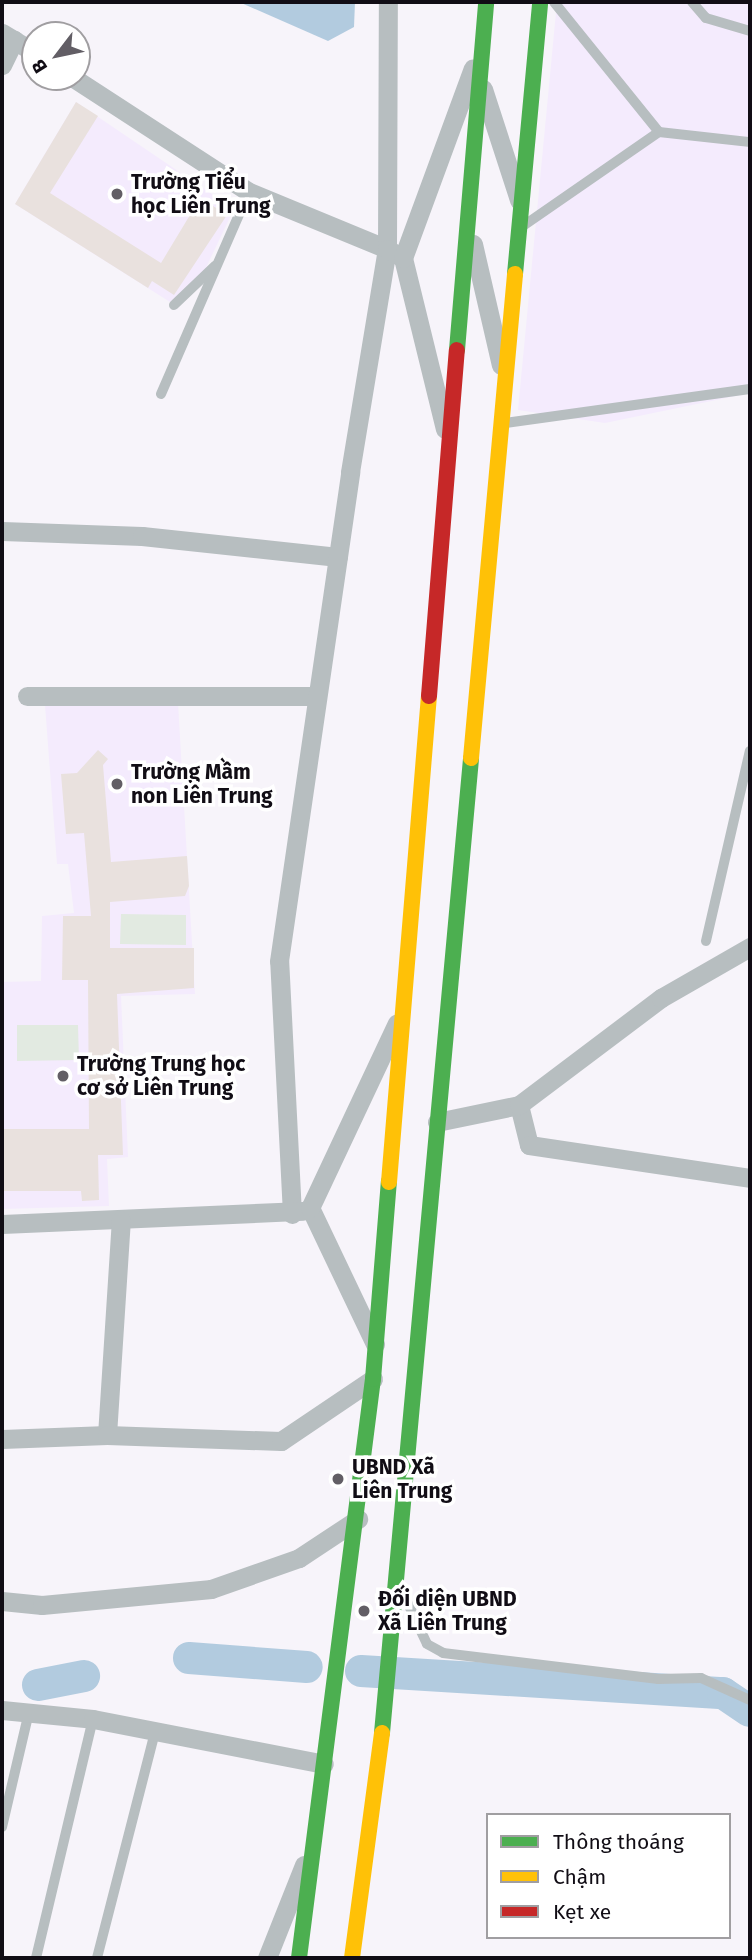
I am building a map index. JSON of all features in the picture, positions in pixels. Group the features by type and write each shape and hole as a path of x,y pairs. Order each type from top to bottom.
{"main road":[{"path":"299,1958 358,1519 373,1379 486,2"},
{"path":"352,1958 385,1708 390,1628 517,230 540,2"}],"street":[{"path":"388,2 395,253 450,447"},
{"path":"2,65 8,36"},
{"path":"374,1344 301,1211 279,961 338,557 395,253 484,41"},
{"path":"480,82 520,204"},
{"path":"91,89 249,192 395,253"},
{"path":"468,226 504,376"},
{"path":"2,531 142,536 338,557"},
{"path":"27,695 316,696"},
{"path":"437,1122 519,1105 651,1006 750,947"},
{"path":"301,1211 405,1006"},
{"path":"519,1105 529,1144 750,1178"},
{"path":"2,1224 301,1211"},
{"path":"107,1435 121,1220"},
{"path":"2,1439 107,1435 281,1441 373,1379"},
{"path":"2,1601 42,1605 211,1589 299,1558 358,1519"},
{"path":"2,1710 93,1719 324,1764"},
{"path":"267,1958 313,1845"}],"lane":[{"path":"554,2 659,132"},
{"path":"692,2 706,18 750,31"},
{"path":"517,230 659,132 750,142"},
{"path":"162,394 208,298 217,263 249,192"},
{"path":"174,305 217,263"},
{"path":"500,424 750,389"},
{"path":"706,940 750,751"},
{"path":"396,1575 427,1644 443,1653 658,1679 701,1678 750,1700"},
{"path":"2,1827 29,1712"},
{"path":"36,1958 93,1719"},
{"path":"97,1958 155,1732"}],"shaded area":[{"path":"557,2 750,2 750,393 605,423 518,410"},
{"name":"Trường Tiểu học Liên Trung","path":"76,102 234,209 203,274 170,302 15,204"},
{"path":"178,703 195,994 121,996 128,1157 107,1159 109,1206 2,1209 2,982 41,981 42,916 74,913 68,864 57,864 45,705"},
{"path":"121,914 186,915 186,945 120,944"},
{"path":"17,1025 78,1025 79,1060 17,1061"}],"water":[{"path":"239,2 355,2 354,27 328,41"}],"building":[{"path":"76,102 98,116 50,193 161,263 190,215 183,210 193,193 227,215 174,295 152,281 148,288 15,204"},
{"path":"98,750 108,759 103,765 111,862 187,856 189,886 185,896 110,902 110,948 194,948 194,988 117,994 123,1155 98,1155 99,1200 82,1201 81,1191 2,1191 2,1129 89,1129 88,980 62,980 63,916 91,916 84,833 66,834 61,774 77,773"}],"waterway":[{"path":"189,1658 307,1667"},
{"path":"361,1671 723,1693 750,1711"},
{"path":"38,1685 84,1676"}],"traffic: fast":[{"path":"457,350 486,2"},
{"path":"515,274 540,2"},
{"path":"382,1733 471,758"},
{"path":"299,1958 373,1379 389,1182"}],"traffic: slow":[{"path":"471,758 515,274"},
{"path":"389,1182 429,696"},
{"path":"352,1958 382,1733"}],"traffic: jam":[{"path":"429,696 457,350"}],"place":[{"name":"Trường Tiểu học Liên Trung","path":"117,194"},
{"name":"Trường Mầm non Liên Trung","path":"117,784"},
{"name":"Trường Trung học cơ sở Liên Trung","path":"63,1076"},
{"name":"UBND Xã Liên Trung","path":"338,1479"},
{"name":"Đối diện UBND Xã Liên Trung","path":"364,1611"}]}
